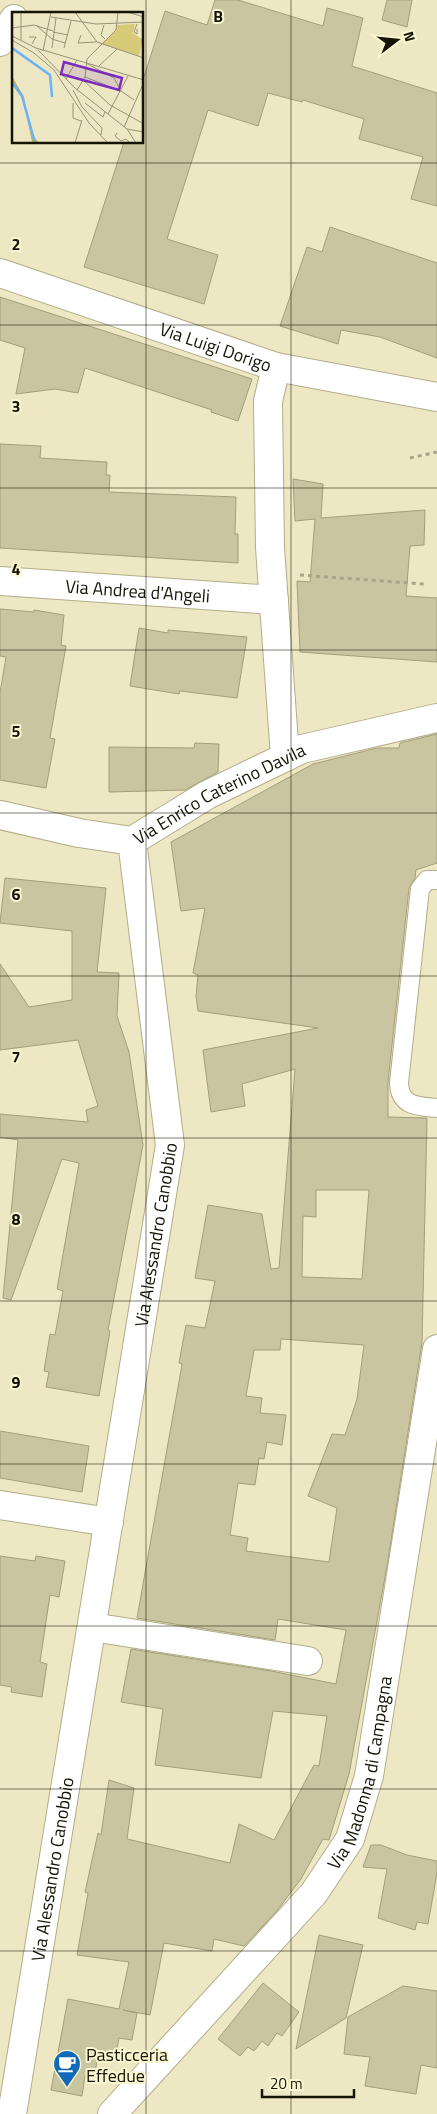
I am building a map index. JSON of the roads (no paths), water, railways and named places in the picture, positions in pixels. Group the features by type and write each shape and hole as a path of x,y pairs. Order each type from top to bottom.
{"street":[{"path":"18,12 26,0"},
{"path":"0,42 12,23"},
{"name":"Via Luigi Dorigo","path":"0,274 276,368 437,398"},
{"path":"276,368 268,400 272,573 285,757"},
{"name":"Via Andrea d'Angeli","path":"0,581 274,600"},
{"name":"Via Enrico Caterino Davila","path":"0,815 79,833 132,840 207,795 302,749 437,718"},
{"name":"Via Alessandro Canobbio","path":"12,2114 170,1145 132,840"},
{"name":"Via Madonna di Campagna","path":"112,2114 314,1893 350,1839 370,1776 437,1349"},
{"path":"0,1505 109,1522"},
{"path":"92,1627 308,1661"}],"lane":[{"path":"437,880 427,880 420,889 400,1083 401,1097 406,1101 412,1105 437,1108"}],"place":[{"name":"Pasticceria Effedue","path":"67,2088"}]}
